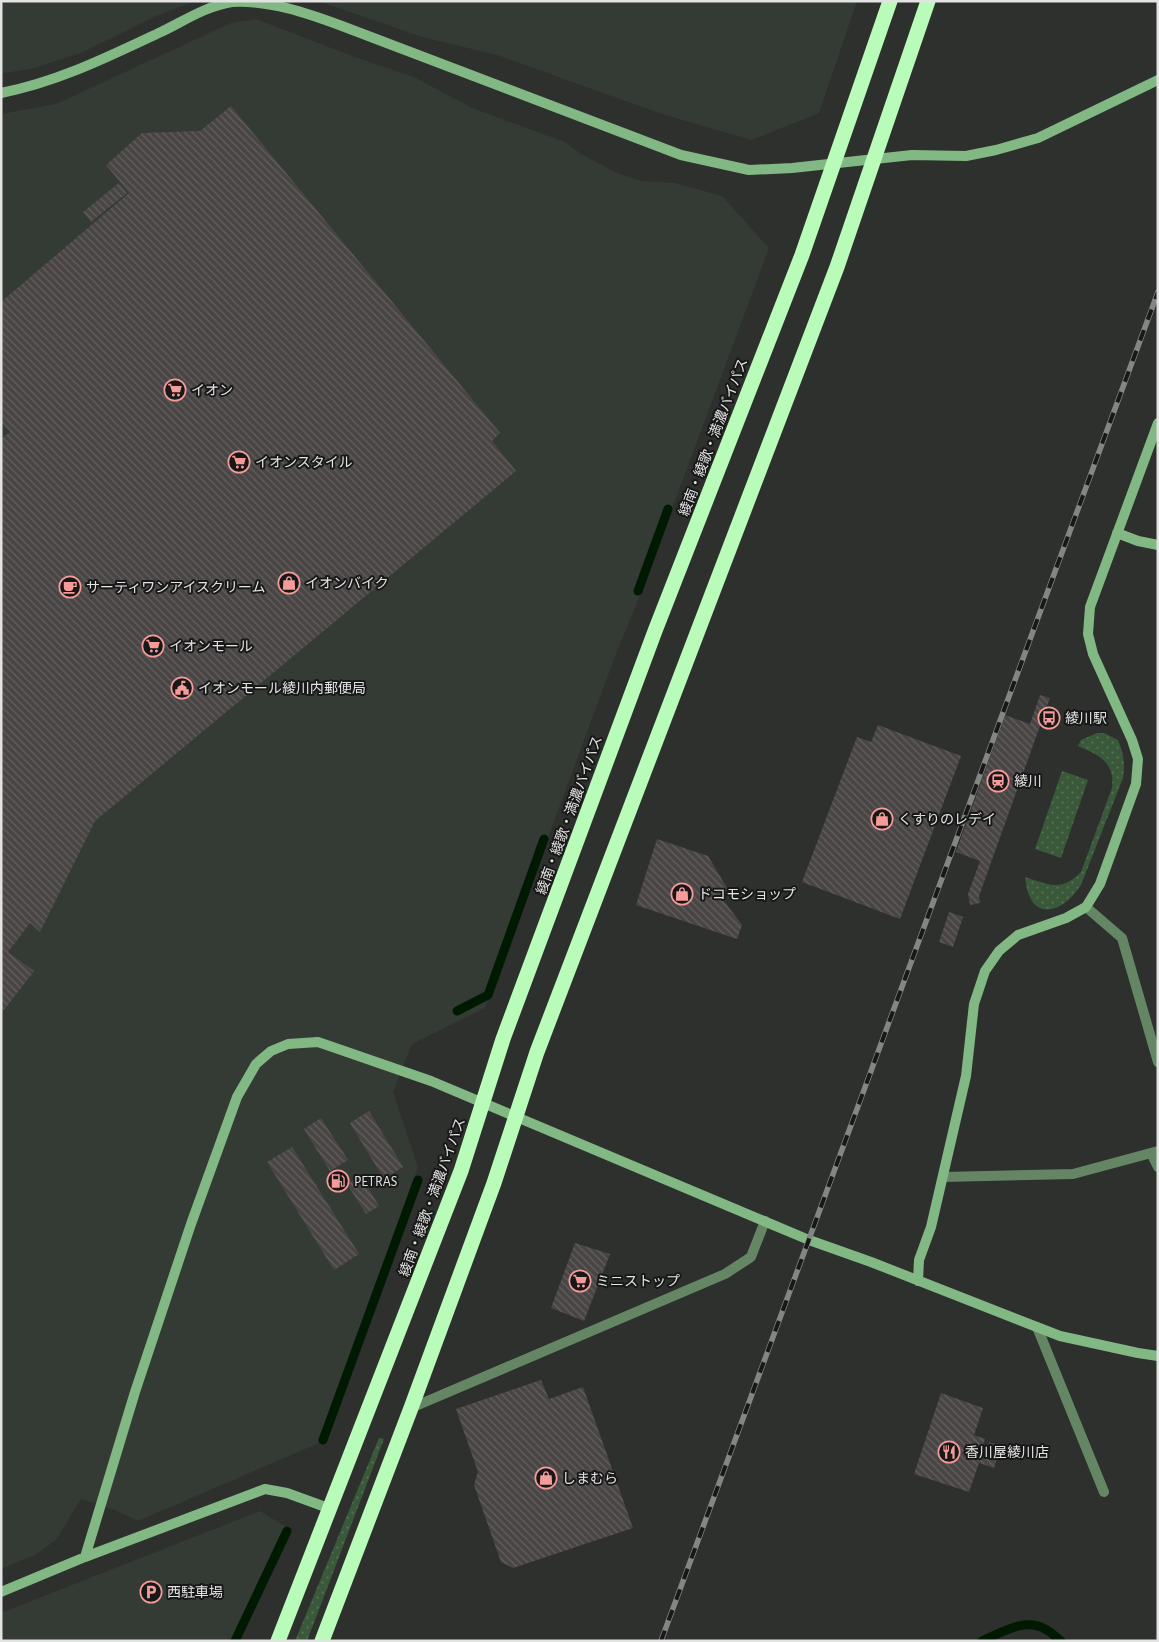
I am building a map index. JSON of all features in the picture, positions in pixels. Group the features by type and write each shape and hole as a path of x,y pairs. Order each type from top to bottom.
{"highway":[{"name":"綾南・綾歌・満濃バイパス","path":"278,1641 461,1171 503,1039 651,640 798,265 890,1"},
{"path":"322,1641 494,1183 541,1043 837,268 928,1"}],"street":[{"path":"1,92 26,88 67,74 162,32 204,10 232,2 258,2 287,6 681,155 749,170 912,155 966,156 996,150 1038,138 1158,80"},
{"path":"918,1281 919,1260 931,1227 966,1076 974,1004 985,972 999,951 1018,935 1066,918 1086,906 1100,884 1136,784 1138,759 1132,740 1093,654 1088,634 1090,607 1158,423"},
{"path":"1118,533 1138,541 1158,544"},
{"path":"1086,906 1122,938 1158,1062"},
{"path":"86,1557 135,1392 191,1224 237,1097 256,1064 271,1051 288,1044 318,1042 431,1081 809,1240 1060,1336 1158,1356"},
{"path":"943,1177 1073,1174 1155,1152 1158,1167"},
{"path":"411,1408 725,1274 751,1257 765,1221"},
{"path":"1037,1327 1104,1492"},
{"path":"1,1592 86,1557 265,1489 287,1493 331,1509"}],"shaded area":[{"path":"1,1 195,1 156,16 81,53 31,69 4,73 1,69"},
{"path":"318,1 857,1 819,113 751,140 659,113 497,55 422,37"},
{"path":"256,19 352,56 414,77 472,108 565,142 581,154 619,174 642,181 675,183 722,196 769,248 485,1008 412,1044 393,1092 418,1167 319,1443 138,1521 115,1510 81,1499 56,1540 35,1555 1,1569 1,114 56,104 231,23"},
{"path":"260,1511 291,1530 239,1641 1,1641 1,1613"}],"green space":[{"path":"1097,733 1104,733 1118,740 1124,759 1123,778 1081,885 1064,903 1056,908 1047,910 1033,902 1028,892 1025,877 1055,885 1068,882 1081,872 1112,788 1111,772 1104,761 1099,756 1078,746 1081,740"},
{"path":"1062,771 1088,780 1061,858 1035,849"},
{"path":"379,1438 384,1439 307,1641 295,1641"}],"building":[{"name":"イオンモール","path":"231,106 500,433 492,441 516,471 95,821 40,932 30,923 8,952 34,971 4,1010 1,1009 1,439 10,432 1,422 1,302 129,193 106,165 142,133 200,131"},
{"path":"119,183 127,193 91,222 83,212"},
{"path":"1040,695 1050,698 979,896 980,903 970,905 968,894 980,861 956,852 1005,715 1030,724"},
{"name":"くすりのレデイ","path":"878,725 961,756 900,919 802,882 857,737 871,742"},
{"name":"ドコモショップ","path":"657,839 708,856 727,888 724,901 742,925 737,939 636,905"},
{"path":"949,912 963,917 953,947 939,942"},
{"path":"369,1111 403,1167 384,1179 350,1123"},
{"path":"321,1118 348,1160 330,1171 304,1129"},
{"path":"292,1147 359,1254 334,1270 267,1162"},
{"path":"361,1176 379,1206 366,1214 347,1184"},
{"name":"ミニストップ","path":"575,1243 610,1254 584,1321 551,1308"},
{"name":"しまむら","path":"541,1380 549,1399 583,1387 633,1528 513,1568 501,1562 474,1485 478,1472 456,1409"},
{"path":"941,1393 983,1408 974,1435 985,1439 979,1457 984,1459 989,1442 1001,1446 994,1468 979,1463 969,1492 914,1474"}],"waterway":[{"path":"638,591 668,509"},
{"path":"457,1011 488,995 544,839"},
{"path":"323,1440 418,1180"},
{"path":"235,1641 287,1531"},
{"path":"982,1641 1021,1625 1037,1626 1045,1629 1061,1641"}],"railway":[{"path":"661,1641 1158,292"}],"place":[{"name":"イオン","path":"175,390"},
{"name":"イオンスタイル","path":"239,462"},
{"name":"イオンバイク","path":"289,583"},
{"name":"サーティワンアイスクリーム","path":"70,587"},
{"name":"イオンモール","path":"153,646"},
{"name":"イオンモール綾川内郵便局","path":"182,688"},
{"name":"綾川駅","path":"1049,718"},
{"name":"綾川","path":"998,781"},
{"name":"くすりのレデイ","path":"882,819"},
{"name":"ドコモショップ","path":"682,894"},
{"name":"PETRAS","path":"338,1181"},
{"name":"ミニストップ","path":"580,1281"},
{"name":"香川屋綾川店","path":"949,1452"},
{"name":"しまむら","path":"546,1478"},
{"name":"西駐車場","path":"151,1592"}]}
